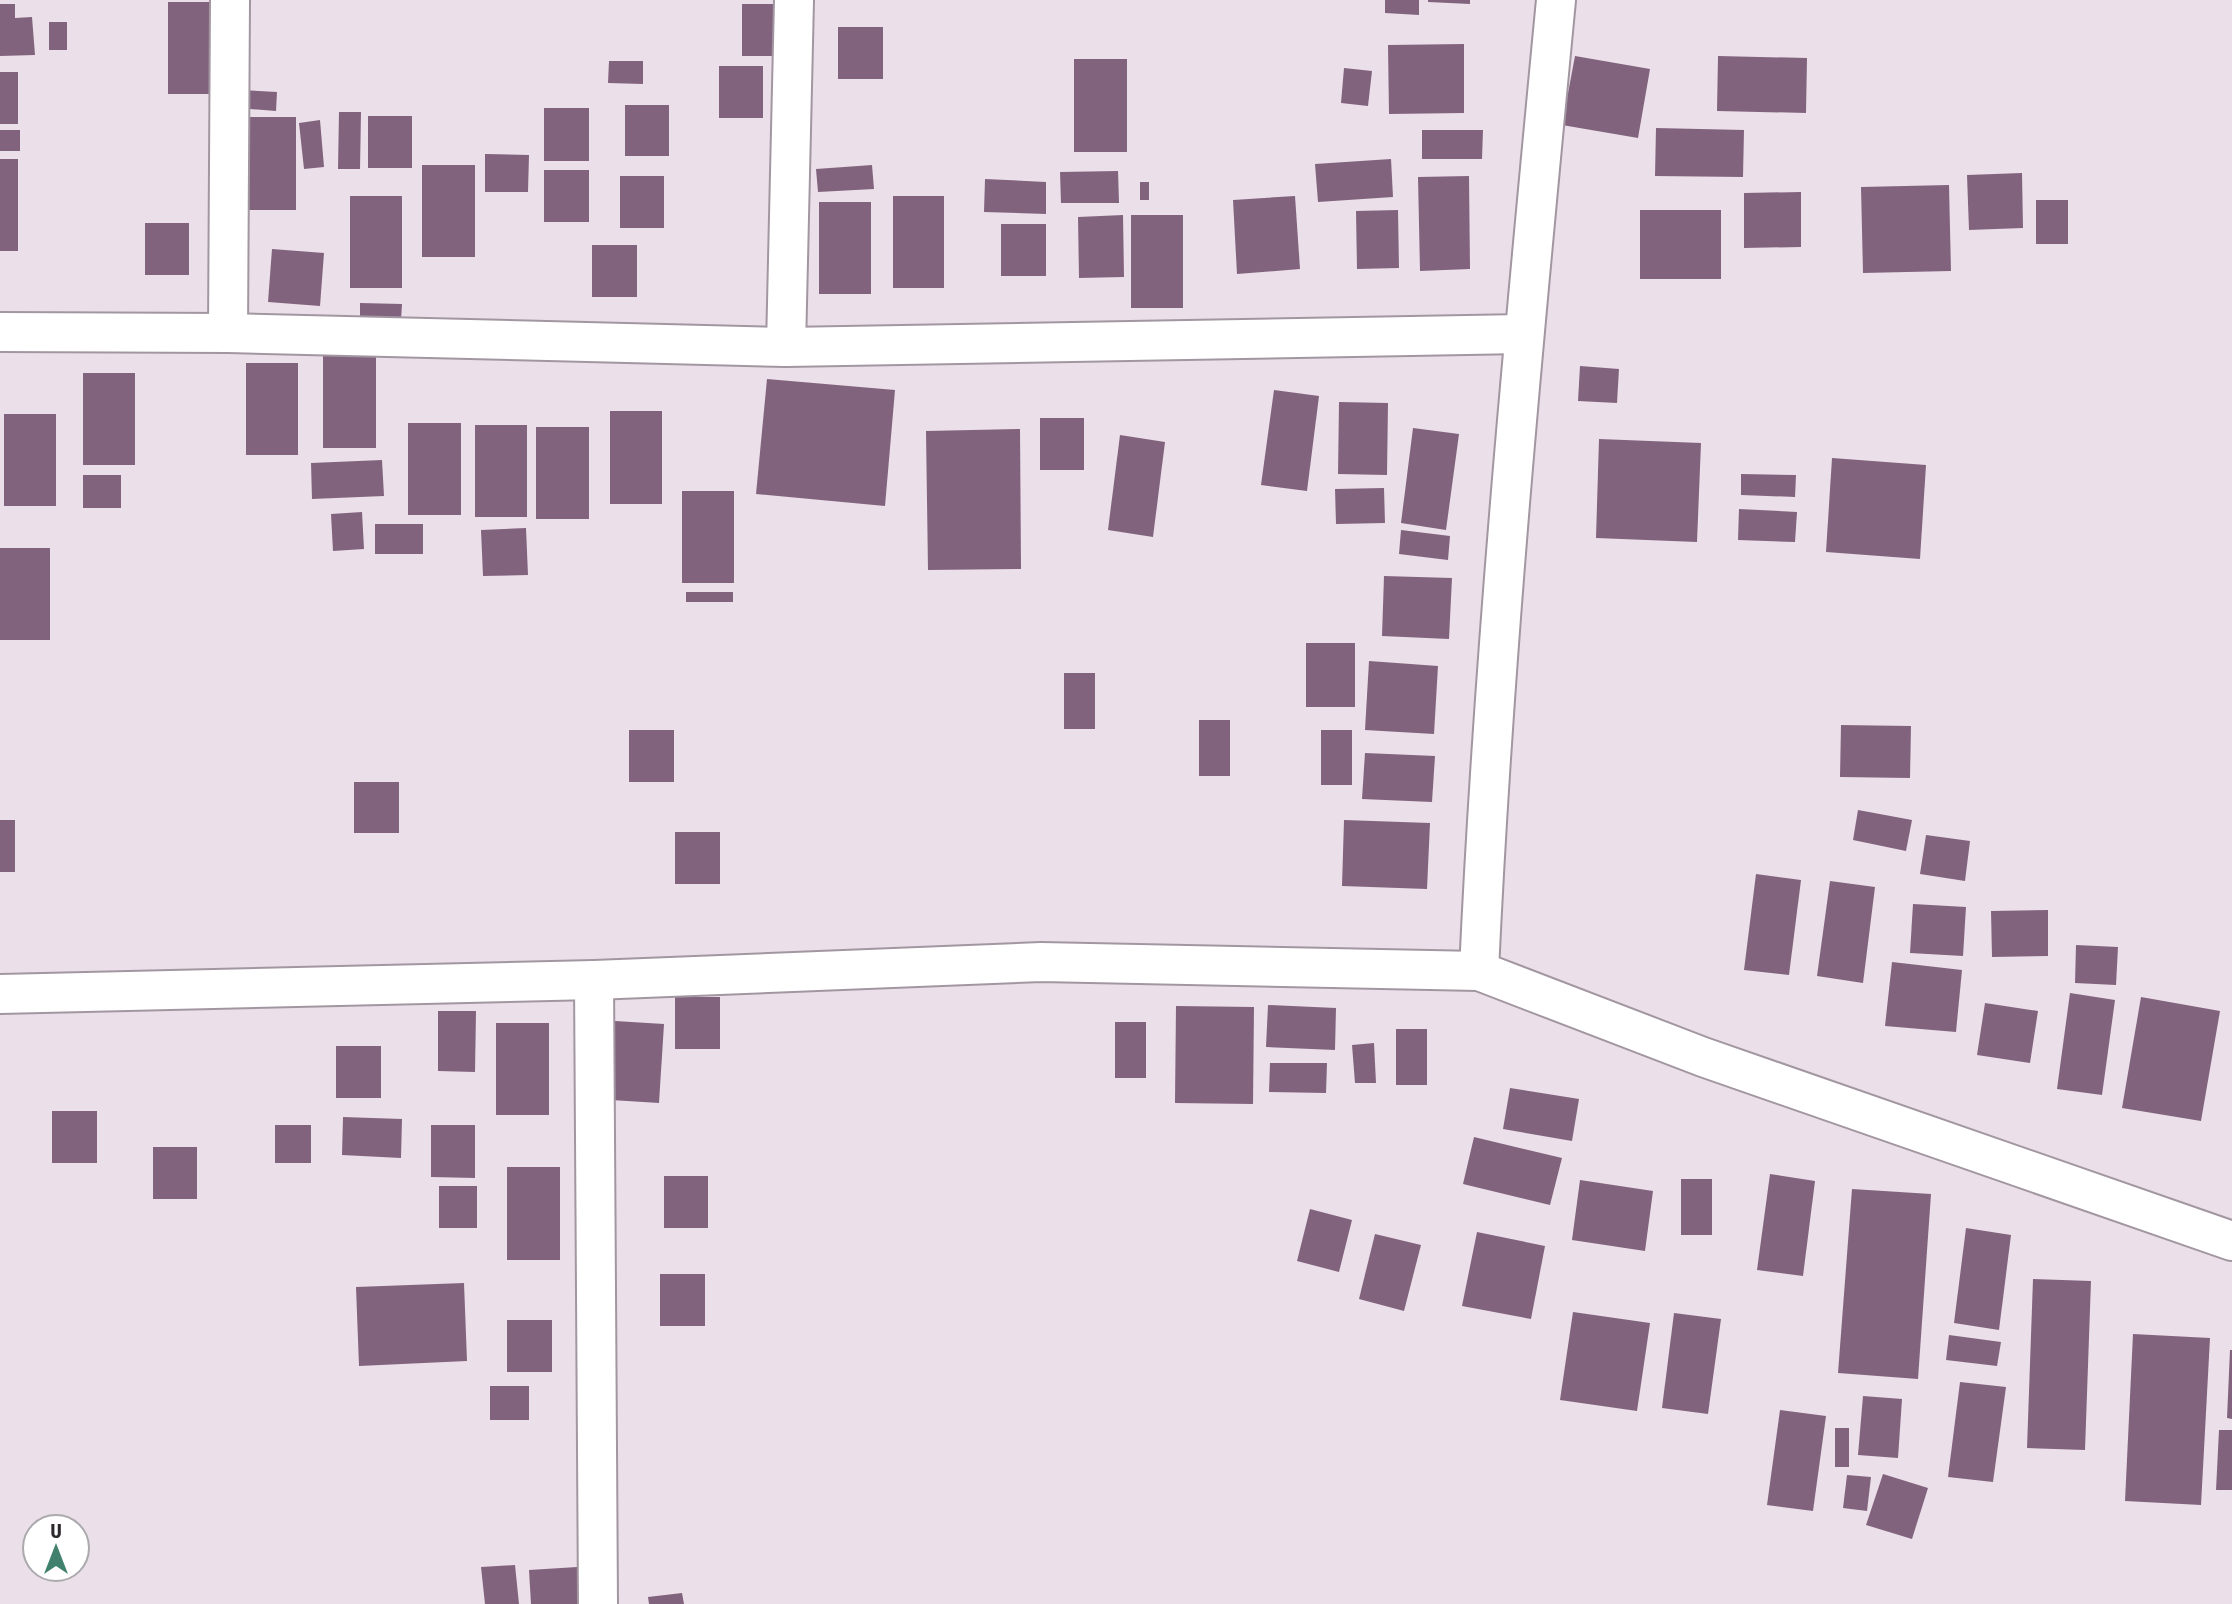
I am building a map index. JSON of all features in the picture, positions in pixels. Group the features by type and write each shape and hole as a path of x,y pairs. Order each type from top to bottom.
{"street":[{"path":"228,333 230,0"},
{"path":"786,347 794,0"},
{"path":"1479,971 1485,842 1523,334 1556,0"},
{"path":"0,332 228,333 786,347 1523,334"},
{"path":"0,994 594,980 1041,962 1479,971 1703,1058 2232,1241"},
{"path":"594,980 597,1604"}],"building":[{"path":"1385,0 1419,0 1419,15 1385,13"},
{"path":"1470,0 1470,4 1428,2"},
{"path":"168,2 220,2 220,94 168,94"},
{"path":"0,4 15,4 15,18 32,17 35,55 0,56"},
{"path":"742,4 786,4 786,56 742,56"},
{"path":"49,22 67,22 67,50 49,50"},
{"path":"838,27 883,27 883,79 838,79"},
{"path":"1464,44 1464,113 1389,114 1388,45"},
{"path":"1575,56 1650,69 1638,138 1562,125"},
{"path":"1718,56 1807,58 1806,113 1717,111"},
{"path":"1074,59 1127,59 1127,152 1074,152"},
{"path":"609,61 643,61 643,84 608,83"},
{"path":"719,66 763,66 763,118 719,118"},
{"path":"1344,68 1372,71 1368,106 1341,103"},
{"path":"0,72 18,72 18,124 0,124"},
{"path":"240,90 277,92 276,111 238,108"},
{"path":"625,105 669,105 669,156 625,156"},
{"path":"544,108 589,108 589,161 544,161"},
{"path":"339,112 361,112 360,169 338,169"},
{"path":"368,116 412,116 412,168 368,168"},
{"path":"244,117 296,117 296,210 244,210"},
{"path":"320,120 324,167 304,169 299,123"},
{"path":"1656,128 1744,130 1743,177 1655,176"},
{"path":"0,130 20,130 20,151 0,151"},
{"path":"1422,130 1483,130 1482,159 1422,159"},
{"path":"485,154 529,155 528,192 485,192"},
{"path":"0,159 18,159 18,251 0,251"},
{"path":"1391,159 1393,197 1318,202 1315,164"},
{"path":"422,165 475,165 475,257 422,257"},
{"path":"872,165 874,189 818,192 816,169"},
{"path":"544,170 589,170 589,222 544,222"},
{"path":"1118,171 1119,203 1061,203 1060,172"},
{"path":"2022,173 2023,228 1969,230 1967,175"},
{"path":"620,176 664,176 664,228 620,228"},
{"path":"1469,176 1470,269 1420,271 1418,177"},
{"path":"985,179 1046,182 1046,214 984,212"},
{"path":"1140,182 1149,182 1149,200 1140,200"},
{"path":"1949,185 1951,271 1863,273 1861,187"},
{"path":"1801,192 1801,247 1744,248 1744,193"},
{"path":"350,196 402,196 402,288 350,288"},
{"path":"893,196 944,196 944,288 893,288"},
{"path":"1295,196 1300,269 1237,274 1233,200"},
{"path":"2036,200 2068,200 2068,244 2036,244"},
{"path":"819,202 871,202 871,294 819,294"},
{"path":"1398,210 1399,268 1357,269 1356,211"},
{"path":"1640,210 1721,210 1721,279 1640,279"},
{"path":"1123,215 1124,277 1079,278 1078,217"},
{"path":"1131,215 1183,215 1183,308 1131,308"},
{"path":"145,223 189,223 189,275 145,275"},
{"path":"1001,224 1046,224 1046,276 1001,276"},
{"path":"592,245 637,245 637,297 592,297"},
{"path":"272,249 324,253 320,306 268,302"},
{"path":"360,303 402,304 401,320 360,319"},
{"path":"323,356 376,356 376,448 323,448"},
{"path":"246,363 298,363 298,455 246,455"},
{"path":"1580,366 1619,369 1617,403 1578,401"},
{"path":"83,373 135,373 135,465 83,465"},
{"path":"767,379 895,390 885,506 756,494"},
{"path":"1274,390 1319,396 1307,491 1261,485"},
{"path":"1339,402 1388,403 1387,475 1338,474"},
{"path":"610,411 662,411 662,504 610,504"},
{"path":"4,414 56,414 56,506 4,506"},
{"path":"1040,418 1084,418 1084,470 1040,470"},
{"path":"408,423 461,423 461,515 408,515"},
{"path":"475,425 527,425 527,517 475,517"},
{"path":"536,427 589,427 589,519 536,519"},
{"path":"1413,428 1459,434 1446,530 1401,523"},
{"path":"1020,429 1021,569 928,570 926,431"},
{"path":"1120,435 1165,442 1153,537 1108,530"},
{"path":"1599,439 1701,443 1697,542 1596,538"},
{"path":"1832,458 1926,465 1920,559 1826,552"},
{"path":"382,460 384,496 312,499 311,463"},
{"path":"1741,474 1796,475 1795,497 1741,495"},
{"path":"83,475 121,475 121,508 83,508"},
{"path":"1384,488 1385,523 1336,524 1335,489"},
{"path":"682,491 734,491 734,583 682,583"},
{"path":"1739,509 1797,512 1795,542 1738,540"},
{"path":"362,512 364,549 333,551 331,514"},
{"path":"375,524 423,524 423,554 375,554"},
{"path":"526,528 528,575 483,576 481,530"},
{"path":"1401,530 1450,536 1448,560 1399,554"},
{"path":"0,548 50,548 50,640 0,640"},
{"path":"1384,576 1452,578 1449,639 1382,636"},
{"path":"686,592 733,592 733,602 686,602"},
{"path":"1306,643 1355,643 1355,707 1306,707"},
{"path":"1369,661 1438,666 1434,734 1365,730"},
{"path":"1064,673 1095,673 1095,729 1064,729"},
{"path":"1199,720 1230,720 1230,776 1199,776"},
{"path":"1841,725 1911,726 1910,778 1840,777"},
{"path":"629,730 674,730 674,782 629,782"},
{"path":"1321,730 1352,730 1352,785 1321,785"},
{"path":"1365,753 1435,756 1432,802 1362,799"},
{"path":"354,782 399,782 399,833 354,833"},
{"path":"1858,810 1912,820 1906,851 1853,840"},
{"path":"0,820 15,820 15,872 0,872"},
{"path":"1344,820 1430,823 1427,889 1342,886"},
{"path":"675,832 720,832 720,884 675,884"},
{"path":"1926,835 1970,841 1965,881 1920,874"},
{"path":"1756,874 1801,880 1789,975 1744,970"},
{"path":"1830,881 1875,887 1863,983 1817,976"},
{"path":"1913,904 1966,907 1963,956 1910,953"},
{"path":"2048,910 2048,956 1992,957 1991,911"},
{"path":"2076,945 2118,947 2116,985 2075,983"},
{"path":"1892,962 1962,970 1956,1032 1885,1026"},
{"path":"2070,993 2115,1000 2102,1095 2057,1089"},
{"path":"675,997 720,997 720,1049 675,1049"},
{"path":"2141,997 2220,1011 2201,1121 2122,1108"},
{"path":"1985,1003 2038,1011 2030,1063 1977,1055"},
{"path":"1268,1005 1336,1008 1335,1050 1266,1047"},
{"path":"1176,1006 1254,1007 1253,1104 1175,1103"},
{"path":"438,1011 476,1011 475,1072 438,1071"},
{"path":"615,1021 664,1024 659,1103 611,1100"},
{"path":"1115,1022 1146,1022 1146,1078 1115,1078"},
{"path":"496,1023 549,1023 549,1115 496,1115"},
{"path":"1396,1029 1427,1029 1427,1085 1396,1085"},
{"path":"1374,1043 1376,1083 1355,1083 1352,1045"},
{"path":"336,1046 381,1046 381,1098 336,1098"},
{"path":"1270,1063 1327,1063 1326,1093 1269,1092"},
{"path":"1510,1088 1579,1099 1572,1141 1503,1129"},
{"path":"52,1111 97,1111 97,1163 52,1163"},
{"path":"343,1117 402,1119 401,1158 342,1155"},
{"path":"275,1125 311,1125 311,1163 275,1163"},
{"path":"431,1125 475,1125 475,1178 431,1177"},
{"path":"1474,1137 1562,1158 1550,1205 1463,1184"},
{"path":"153,1147 197,1147 197,1199 153,1199"},
{"path":"507,1167 560,1167 560,1260 507,1260"},
{"path":"1770,1174 1815,1181 1803,1276 1757,1270"},
{"path":"664,1176 708,1176 708,1228 664,1228"},
{"path":"1681,1179 1712,1179 1712,1235 1681,1235"},
{"path":"1580,1180 1653,1191 1645,1251 1572,1240"},
{"path":"439,1186 477,1186 477,1228 439,1228"},
{"path":"1852,1189 1931,1194 1918,1379 1838,1373"},
{"path":"1310,1209 1352,1220 1339,1272 1297,1261"},
{"path":"1966,1228 2011,1235 1999,1330 1954,1323"},
{"path":"1477,1232 1545,1246 1531,1319 1462,1306"},
{"path":"1375,1234 1421,1245 1404,1311 1359,1299"},
{"path":"660,1274 705,1274 705,1326 660,1326"},
{"path":"2033,1279 2091,1281 2085,1450 2027,1448"},
{"path":"464,1283 467,1361 359,1366 356,1287"},
{"path":"1573,1312 1650,1323 1637,1411 1560,1400"},
{"path":"1674,1313 1721,1319 1708,1414 1662,1408"},
{"path":"507,1320 552,1320 552,1372 507,1372"},
{"path":"2133,1334 2210,1338 2201,1505 2125,1501"},
{"path":"1949,1335 2001,1342 1997,1366 1946,1360"},
{"path":"2232,1350 2232,1419 2227,1418"},
{"path":"1960,1382 2006,1387 1993,1482 1948,1477"},
{"path":"490,1386 529,1386 529,1420 490,1420"},
{"path":"1863,1396 1902,1399 1898,1458 1858,1455"},
{"path":"1780,1410 1826,1416 1813,1511 1767,1505"},
{"path":"1835,1428 1849,1428 1849,1467 1835,1467"},
{"path":"2219,1430 2232,1430 2232,1490 2216,1490"},
{"path":"1883,1474 1928,1488 1912,1539 1866,1525"},
{"path":"1847,1475 1871,1477 1867,1511 1843,1508"},
{"path":"515,1565 519,1604 485,1604 481,1567"},
{"path":"577,1567 579,1604 531,1604 529,1570"},
{"path":"682,1593 684,1604 649,1604 648,1597"}]}
